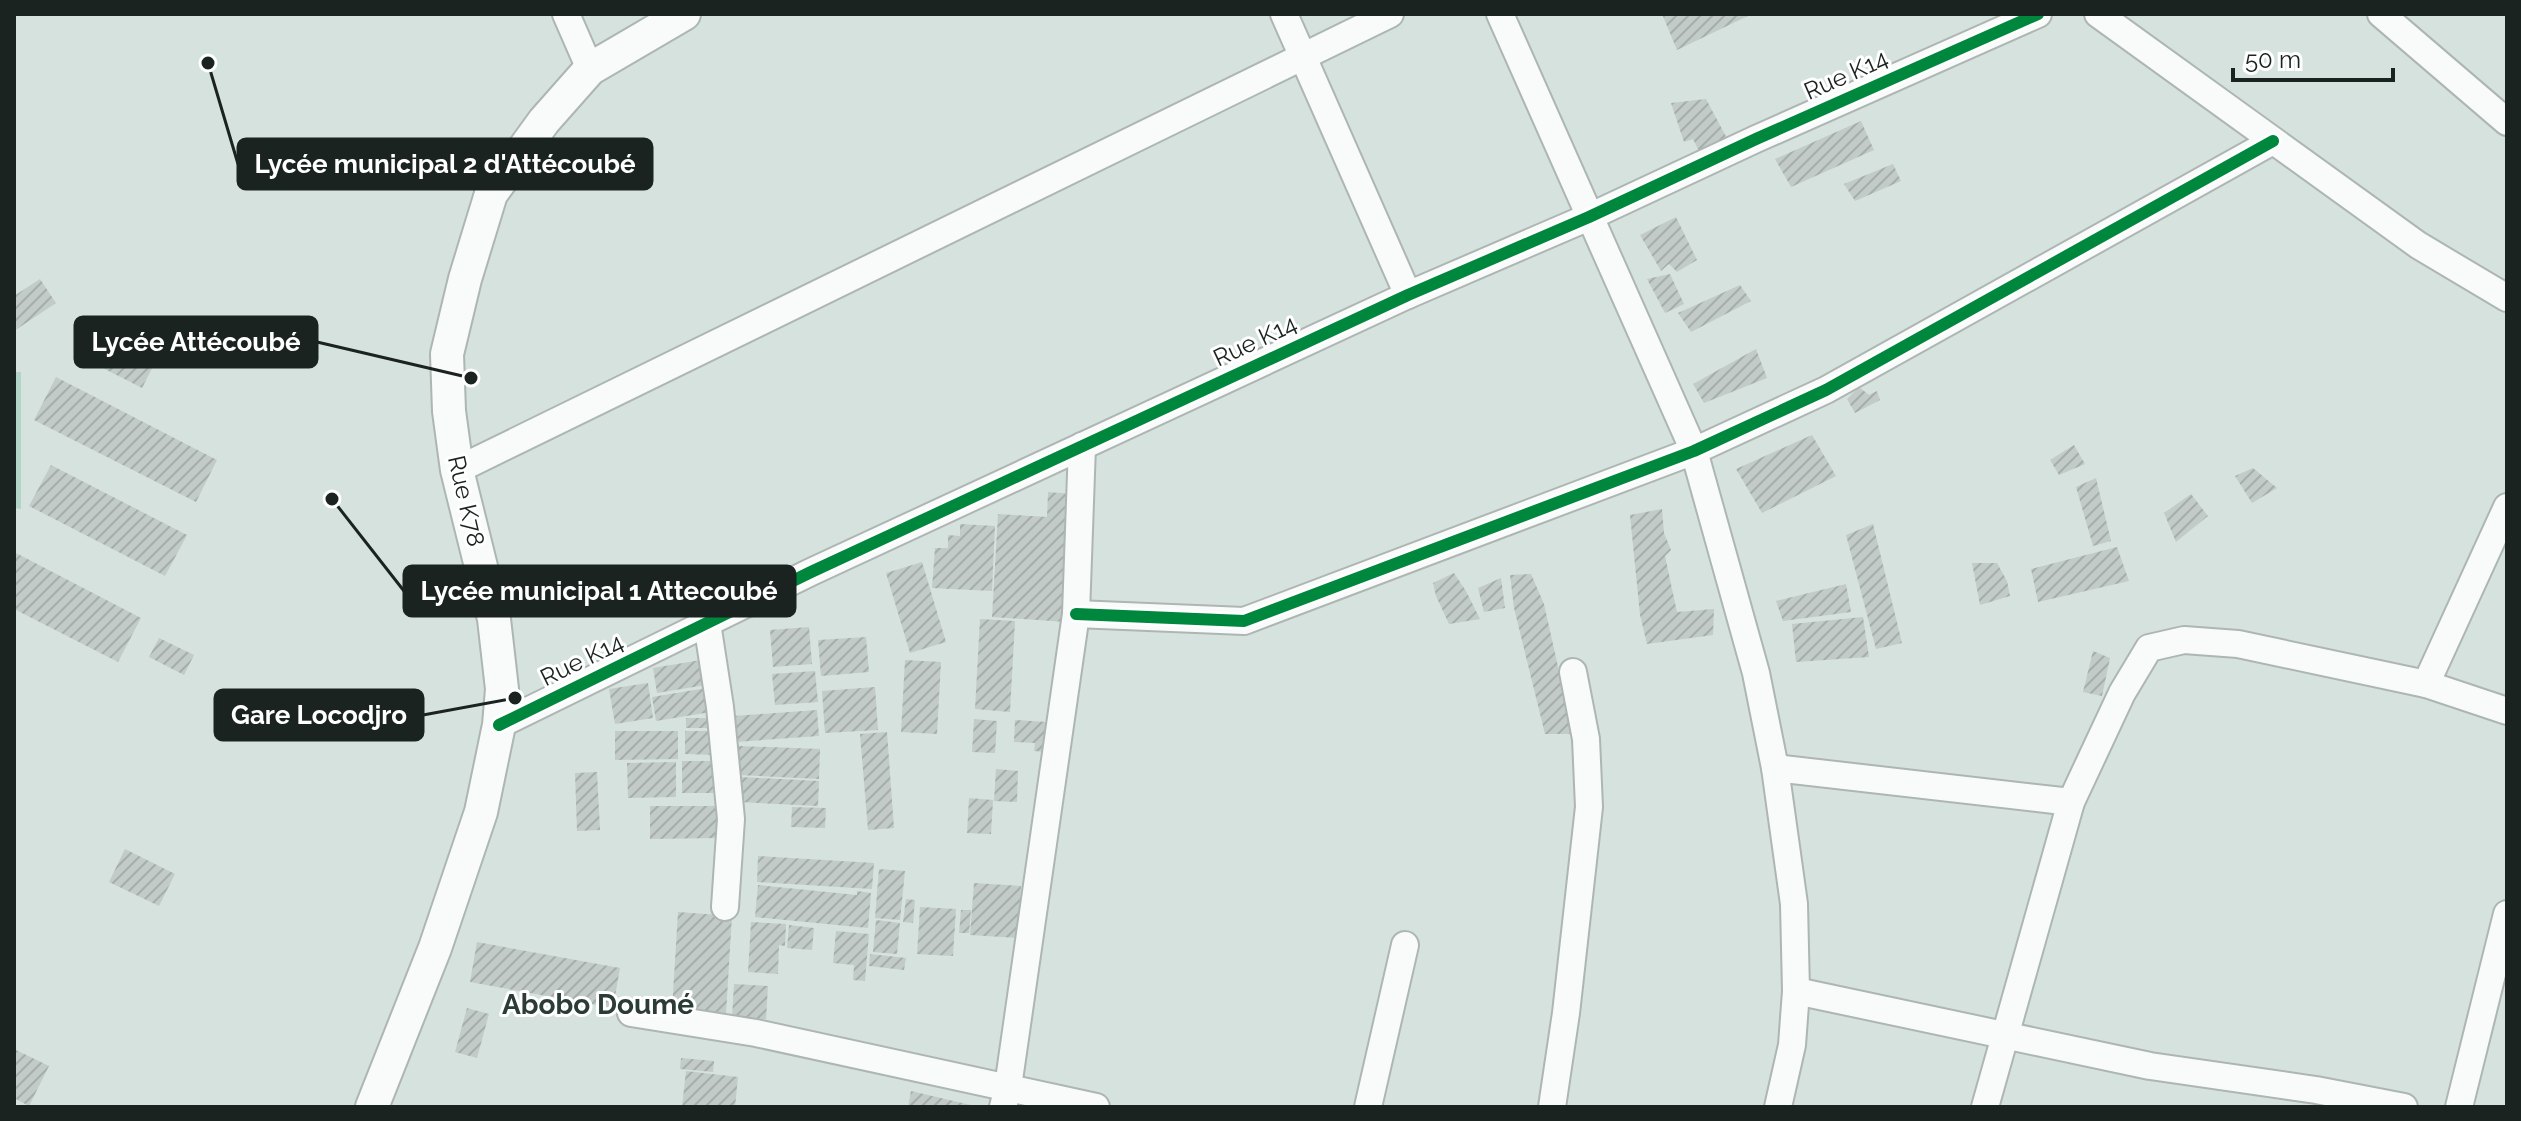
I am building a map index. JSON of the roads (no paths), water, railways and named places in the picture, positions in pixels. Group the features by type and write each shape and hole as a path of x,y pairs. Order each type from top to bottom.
{"street":[{"path":"566,14 590,69"},
{"name":"Rue K78","path":"372,1107 435,948 481,812 499,725 502,689 494,619 457,470 449,411 447,354 465,279 491,194 544,121 590,69 684,14"},
{"path":"1284,14 1408,295"},
{"path":"457,470 1390,14"},
{"path":"1500,14 1694,451 1756,673 1775,768 1794,904 1796,991 1792,1045 1778,1107"},
{"name":"Rue K14","path":"499,725 811,572 1408,295 1589,217 2038,14"},
{"path":"2098,14 2418,245 2507,298"},
{"path":"2381,14 2507,122"},
{"path":"1076,614 1244,621 1694,451 1826,390 2273,141"},
{"path":"1005,1097 1076,614 1082,446"},
{"path":"2426,684 2507,507"},
{"path":"707,623 720,707 731,819 725,907"},
{"path":"1985,1107 2071,802 2122,693 2149,648 2184,640 2238,644 2426,684 2507,711"},
{"path":"1552,1107 1589,807 1586,739 1573,672"},
{"path":"1775,768 2071,802"},
{"path":"2459,1107 2507,914"},
{"path":"1368,1107 1405,945"},
{"path":"1796,991 2150,1066 2316,1090 2404,1107"},
{"path":"631,1013 756,1033 1005,1097 1096,1107"}],"place":[{"name":"Lycée municipal 2 d'Attécoubé","path":"208,63"},
{"name":"Lycée Attécoubé","path":"471,378"},
{"name":"Lycée municipal 1 Attecoubé","path":"332,499"},
{"name":"Gare Locodjro","path":"515,698"}],"district":[{"name":"Abobo Doumé","path":"598,1004"}]}
